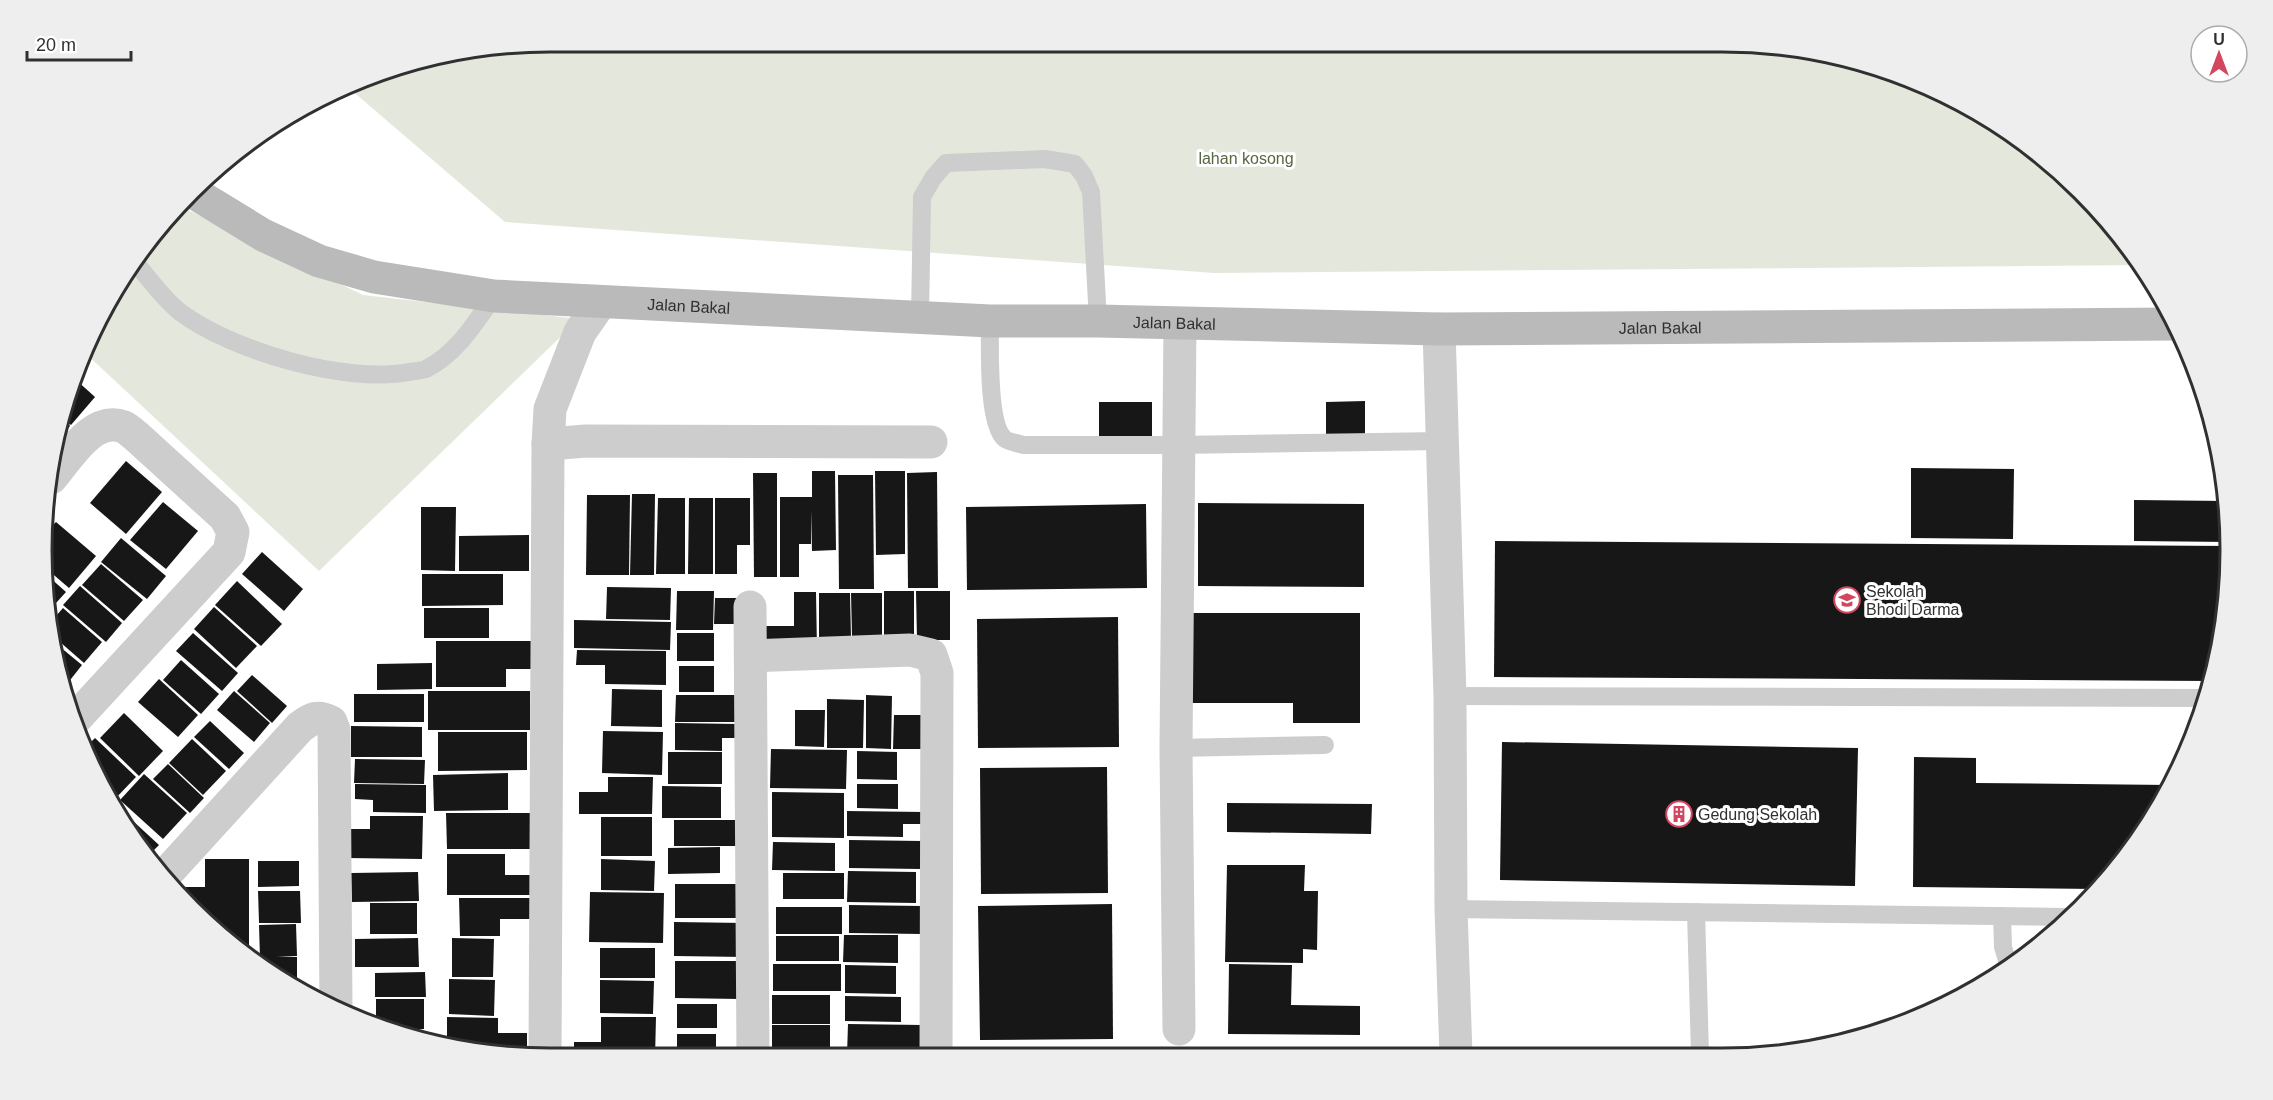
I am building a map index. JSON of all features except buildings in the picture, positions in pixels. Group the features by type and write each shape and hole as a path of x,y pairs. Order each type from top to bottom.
{"street":[{"name":"Jalan Bakal","path":"200,196 263,235 319,261 374,277 494,296 990,321 1098,321 1439,329 2166,324"},
{"path":"545,1048 550,409 580,332 601,302"},
{"path":"1179,1029 1176,748 1180,324"},
{"path":"1439,329 1450,696 1451,909 1456,1048"},
{"path":"60,468 86,437 97,429 108,426 124,427 136,435 225,517 233,532 229,552 80,713"},
{"path":"548,444 586,441 931,442"},
{"path":"750,607 753,1048"},
{"path":"750,656 910,650 931,655 938,673 936,1048"},
{"path":"169,870 300,727 312,718 323,718 331,722 334,730 336,999"}],"lane":[{"path":"920,318 922,197 933,178 946,163 1045,159 1075,164 1084,176 1091,192 1098,321"},
{"path":"140,268 179,311 212,331 266,353 324,369 388,376 425,369 434,363 460,343 494,296"},
{"path":"990,321 993,408 996,425 1005,439 1023,445 1443,441"},
{"path":"1450,696 2198,698"},
{"path":"1176,748 1325,745"},
{"path":"1451,909 2059,917"},
{"path":"1696,912 1700,1048"},
{"path":"2002,916 2003,947 2007,959"}],"green space":[{"name":"lahan kosong","path":"550,52 1723,52 1788,57 1852,69 1913,90 1972,119 2026,155 2075,198 2131,265 1214,273 505,222 354,93 421,69 453,62"},
{"path":"187,210 363,295 579,319 319,571 91,358 119,301 136,274 155,247"}],"place":[{"name":"Sekolah Bhodi Darma","path":"1847,600"},
{"name":"Gedung Sekolah","path":"1679,814"}]}
